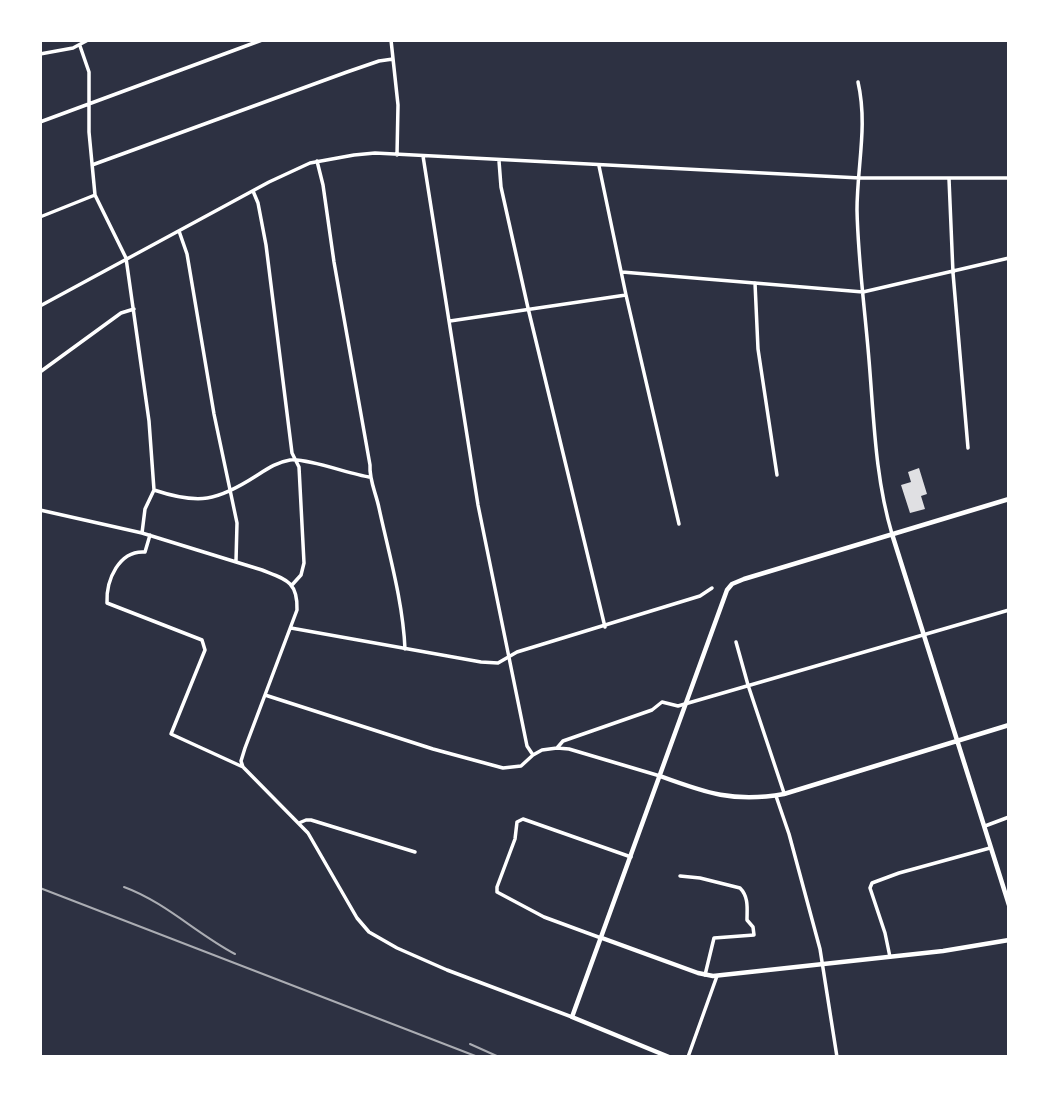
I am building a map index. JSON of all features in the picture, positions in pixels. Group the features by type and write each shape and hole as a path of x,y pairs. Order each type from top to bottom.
{"street":[{"path":"40,54 80,46 88,40"},
{"path":"40,122 262,40"},
{"path":"391,40 398,105 397,155"},
{"path":"80,46 87,63 95,195 126,260 149,421 154,490 145,509 142,533"},
{"path":"92,165 347,72 393,59"},
{"path":"858,82 863,111 857,211 880,487 923,635 1009,905"},
{"path":"40,306 253,191 317,161 354,155 423,156 860,178 1009,178"},
{"path":"423,156 478,505 527,746 533,755"},
{"path":"317,161 370,465 369,477 375,491 392,564 405,649"},
{"path":"499,161 528,308 605,627"},
{"path":"599,166 679,524"},
{"path":"949,179 953,273 968,448"},
{"path":"253,191 266,245 291,450 297,460 302,497 304,563 302,575 292,585"},
{"path":"40,218 95,195"},
{"path":"179,231 187,254 238,531 236,561"},
{"path":"622,272 863,292 1009,258"},
{"path":"754,283 758,349 777,475"},
{"path":"450,321 626,295"},
{"path":"40,372 114,319 134,309"},
{"path":"154,490 193,498 211,498 229,492 272,466 297,460 369,477"},
{"path":"572,1017 725,594 732,584 1009,499"},
{"path":"40,510 149,535 236,561 280,577 292,585 297,597 297,610 242,757 243,767"},
{"path":"149,535 145,552 134,551 128,554 113,572 107,603 202,640 205,650 171,734 243,767 311,838 357,918 375,936 447,970 669,1057"},
{"path":"291,628 498,663 517,652 605,627 699,596 712,588"},
{"path":"557,748 563,741 652,710 662,702 678,706 1009,610"},
{"path":"736,642 784,794"},
{"path":"265,695 433,749 503,768 521,766 533,755 557,748 569,749 736,799 784,794 1009,726"},
{"path":"776,796 789,834 822,964 837,1057"},
{"path":"985,826 1009,817"},
{"path":"299,823 311,820 415,852"},
{"path":"631,857 520,820 515,826 515,839 497,887 498,892 544,917 705,975 717,976 890,957 1009,940"},
{"path":"890,957 870,888 873,883 899,873 991,848"},
{"path":"680,876 740,888 748,904 747,920 754,935 715,938 705,975"},
{"path":"688,1057 717,976"}],"building":[{"path":"919,468 927,494 921,496 925,509 910,513 901,485 911,482 908,472"}],"railway":[{"path":"124,887 153,901 235,954"},
{"path":"40,888 478,1057"},
{"path":"470,1044 499,1057"}]}
